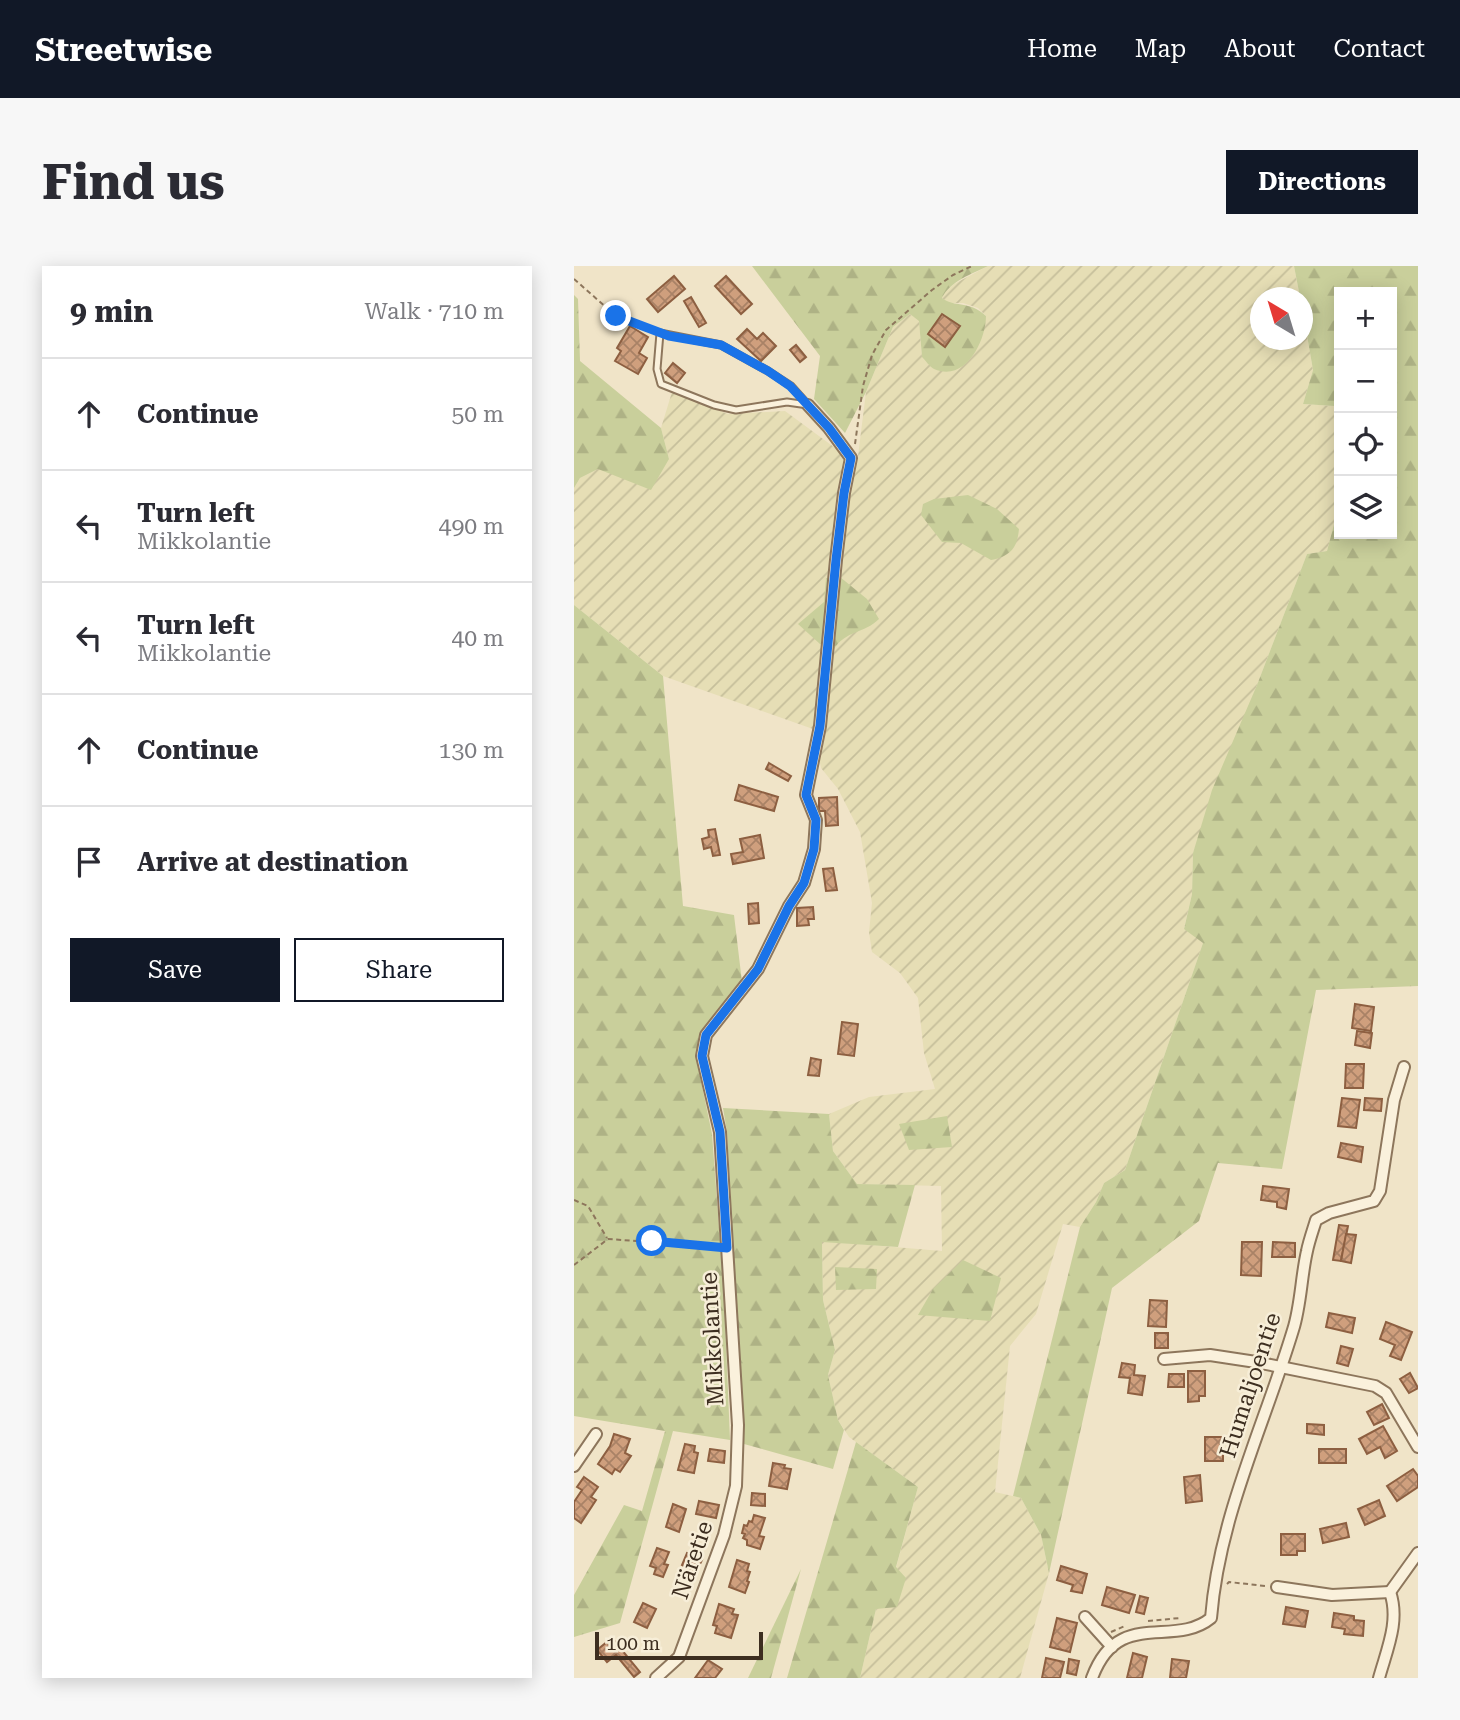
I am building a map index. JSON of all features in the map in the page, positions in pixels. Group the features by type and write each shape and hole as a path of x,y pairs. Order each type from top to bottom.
{"street":[{"path":"808,405 851,458"},
{"name":"Mikkolantie","path":"736,1486 738,1425 720,1132 702,1056 706,1035 758,969 789,906 804,883 814,849 816,820 806,795 820,726 836,560 851,458"},
{"name":"Humaljoentie","path":"1112,1647 1130,1635 1200,1627 1211,1618 1214,1578 1226,1531 1250,1450 1294,1328 1307,1251 1316,1220 1329,1213 1374,1201 1380,1191 1394,1100 1404,1067"},
{"path":"1164,1359 1209,1355 1375,1386 1385,1393 1418,1447"},
{"path":"574,1466 596,1434"},
{"name":"Näretie","path":"656,1678 679,1657 724,1535 736,1486"},
{"path":"1390,1592 1418,1553"},
{"path":"1277,1587 1332,1595 1390,1592"},
{"path":"1379,1678 1395,1622 1395,1606 1390,1592"},
{"path":"1085,1617 1112,1647 1097,1665 1092,1678"}],"lane":[{"path":"660,333 721,345 790,386 808,405 787,402 736,410 714,405 661,384 657,369 660,333"}],"path":[{"path":"851,458 863,386 872,355 886,330 932,290 972,266"},
{"path":"574,279 616,316 660,333"},
{"path":"574,1200 589,1206 607,1239"},
{"path":"574,1265 607,1239 727,1248"},
{"path":"1224,1588 1229,1582 1277,1587"}],"shaded area":[{"path":"988,266 1294,266 1298,287 1250,287 1250,350 1310,350 1313,370 1303,404 1334,406 1334,524 1327,551 1307,554 1193,853 1192,894 1184,928 1203,943 1125,1170 1104,1183 1080,1227 1063,1224 1036,1314 1010,1346 995,1492 1021,1498 1041,1535 1049,1573 1020,1678 860,1678 876,1609 896,1568 918,1487 849,1437 838,1420 828,1375 835,1350 823,1300 822,1241 942,1251 941,1186 857,1184 833,1151 829,1114 869,1097 935,1089 924,1053 918,998 900,973 872,952 869,932 872,903 860,832 838,789 821,768 813,729 663,676 574,605 574,488 580,478 598,469 669,459 661,428 672,392 728,414 785,411 857,464 866,392 893,327 910,314 919,320 922,357 986,316 978,308 963,303 947,303 942,298 954,284"}],"green space":[{"path":"752,266 988,266 950,287 942,298 980,311 986,316 985,326 972,357 956,370 945,372 934,369 922,357 919,321 910,314 893,327 866,392 845,433 814,399 820,356"},
{"path":"1294,266 1418,266 1418,986 1316,990 1282,1169 1218,1163 1199,1221 1112,1288 1049,1573 1041,1535 1021,1498 1013,1496 1080,1227 1104,1183 1125,1170 1203,943 1184,929 1192,894 1193,853 1212,790 1257,685 1307,554 1327,551 1334,524 1334,539 1397,539 1397,287 1334,287 1334,406 1303,404 1313,370 1310,350 1313,350 1313,287 1298,287"},
{"path":"574,295 578,299 580,361 661,428 669,459 651,490 598,469 580,478 574,488"},
{"path":"968,495 997,509 1019,529 1014,547 1008,554 991,560 961,543 942,542 921,515 923,504 934,499"},
{"path":"840,577 867,599 879,619 844,638 834,649 820,644 798,624 824,602 826,578"},
{"path":"574,605 663,676 683,906 734,915 742,982 702,1031 696,1057 712,1134 724,1294 730,1440 673,1431 620,1623 574,1637 574,1595 624,1505 642,1511 665,1431 574,1416"},
{"path":"723,1108 829,1114 833,1151 857,1184 915,1185 898,1247 822,1242 823,1300 835,1350 828,1375 838,1420 844,1430 833,1469 744,1444 727,1132"},
{"path":"947,1116 952,1147 909,1150 899,1124"},
{"path":"963,1260 1001,1278 990,1321 918,1315 933,1289"},
{"path":"835,1267 877,1269 876,1289 836,1290"},
{"path":"856,1442 918,1487 896,1567 906,1578 897,1607 876,1609 860,1678 787,1678"},
{"path":"801,1569 771,1678 748,1678"}],"building":[{"path":"674,276 685,289 658,312 647,299"},
{"path":"726,276 752,304 741,314 715,286"},
{"path":"691,297 706,323 699,327 684,301"},
{"path":"942,314 960,326 945,347 928,334"},
{"path":"630,326 648,337 639,353 647,358 638,374 615,361 621,351 617,348"},
{"path":"747,329 757,339 763,333 776,346 761,361 737,339"},
{"path":"796,345 806,357 800,362 790,350"},
{"path":"673,363 685,373 677,383 665,373"},
{"path":"769,763 791,776 788,781 766,769"},
{"path":"739,785 778,797 774,811 735,800"},
{"path":"837,797 838,825 826,826 825,811 819,811 819,798"},
{"path":"715,829 720,855 713,856 711,847 704,849 702,839 709,837 708,830"},
{"path":"760,835 764,858 733,864 731,854 743,852 740,839"},
{"path":"833,868 837,890 826,891 823,869"},
{"path":"758,903 759,923 749,924 748,904"},
{"path":"813,907 814,919 808,919 809,925 797,926 797,908"},
{"path":"1355,1004 1374,1007 1371,1031 1352,1028"},
{"path":"842,1022 858,1024 854,1056 838,1054"},
{"path":"1357,1031 1372,1033 1370,1048 1355,1045"},
{"path":"811,1058 821,1060 819,1076 808,1075"},
{"path":"1346,1064 1364,1064 1363,1088 1345,1088"},
{"path":"1342,1098 1360,1100 1356,1128 1338,1126"},
{"path":"1365,1098 1382,1099 1381,1111 1364,1110"},
{"path":"1341,1143 1363,1147 1361,1162 1338,1157"},
{"path":"1263,1186 1289,1189 1286,1209 1277,1207 1277,1202 1261,1200"},
{"path":"1339,1225 1348,1226 1341,1261 1333,1260"},
{"path":"1346,1234 1356,1235 1351,1263 1341,1261"},
{"path":"1242,1242 1262,1242 1261,1276 1241,1275"},
{"path":"1273,1242 1295,1243 1295,1257 1272,1257"},
{"path":"1150,1300 1167,1301 1166,1327 1148,1326"},
{"path":"1329,1313 1355,1318 1352,1333 1326,1327"},
{"path":"1386,1322 1412,1332 1401,1360 1390,1356 1395,1345 1380,1339"},
{"path":"1155,1333 1168,1333 1168,1348 1155,1348"},
{"path":"1341,1346 1353,1349 1348,1366 1337,1363"},
{"path":"1122,1363 1135,1365 1134,1375 1145,1376 1142,1395 1128,1393 1130,1378 1119,1377"},
{"path":"1188,1371 1205,1371 1205,1396 1199,1396 1199,1401 1188,1402"},
{"path":"1410,1373 1418,1388 1409,1393 1400,1379"},
{"path":"1169,1374 1184,1374 1184,1387 1168,1387"},
{"path":"1382,1404 1389,1418 1374,1425 1367,1412"},
{"path":"1307,1424 1324,1425 1324,1435 1307,1433"},
{"path":"1383,1426 1397,1451 1385,1458 1380,1447 1367,1454 1359,1439"},
{"path":"614,1434 630,1439 625,1453 631,1456 620,1472 615,1469 612,1474 598,1464 610,1446"},
{"path":"1205,1437 1223,1437 1223,1461 1205,1461"},
{"path":"685,1444 695,1446 694,1452 698,1453 694,1473 678,1470"},
{"path":"710,1449 725,1451 724,1463 708,1461"},
{"path":"1319,1449 1346,1449 1346,1463 1319,1463"},
{"path":"773,1463 791,1469 787,1489 769,1486"},
{"path":"1413,1469 1418,1476 1418,1487 1397,1501 1387,1486"},
{"path":"1200,1475 1202,1501 1186,1503 1184,1477"},
{"path":"584,1477 598,1487 591,1497 596,1500 581,1523 574,1518 574,1502 582,1490 577,1487"},
{"path":"752,1493 765,1494 765,1506 751,1505"},
{"path":"1379,1500 1385,1516 1365,1525 1358,1509"},
{"path":"699,1501 719,1505 716,1518 696,1514"},
{"path":"673,1504 686,1509 679,1532 666,1527"},
{"path":"754,1515 765,1518 759,1536 764,1537 760,1549 747,1545 747,1540 743,1538 745,1534 742,1533 744,1525 752,1522"},
{"path":"1346,1523 1349,1537 1323,1543 1320,1529"},
{"path":"1281,1534 1305,1534 1305,1551 1297,1551 1297,1555 1281,1555"},
{"path":"657,1548 669,1552 663,1577 654,1574 656,1568 650,1566"},
{"path":"687,1553 702,1560 696,1572 682,1565"},
{"path":"737,1560 749,1564 749,1582 745,1593 729,1587"},
{"path":"1061,1566 1087,1574 1082,1593 1071,1591 1073,1585 1057,1580"},
{"path":"1107,1587 1135,1595 1129,1613 1102,1605"},
{"path":"1140,1596 1148,1598 1144,1614 1136,1612"},
{"path":"643,1603 656,1609 647,1628 634,1622"},
{"path":"719,1604 734,1609 732,1614 738,1615 731,1638 715,1633 717,1626 713,1625"},
{"path":"1286,1607 1308,1611 1305,1627 1283,1624"},
{"path":"1334,1613 1354,1616 1354,1620 1364,1621 1363,1636 1344,1634 1345,1629 1332,1627"},
{"path":"1057,1618 1077,1623 1070,1652 1050,1647"},
{"path":"612,1638 640,1672 634,1677 616,1655 607,1662 597,1650"},
{"path":"1133,1653 1147,1657 1142,1678 1127,1678"},
{"path":"1046,1658 1064,1662 1060,1678 1042,1678"},
{"path":"1069,1659 1079,1661 1076,1675 1067,1673"},
{"path":"1172,1659 1189,1661 1186,1678 1170,1678"},
{"path":"708,1660 722,1669 715,1678 695,1678"}],"route":[{"path":"616,316 669,336 721,345 768,371 790,386 829,428 851,458 836,560 820,726 806,795 816,820 814,849 804,883 789,906 758,969 706,1035 702,1056 720,1132 727,1248 652,1241"}]}
